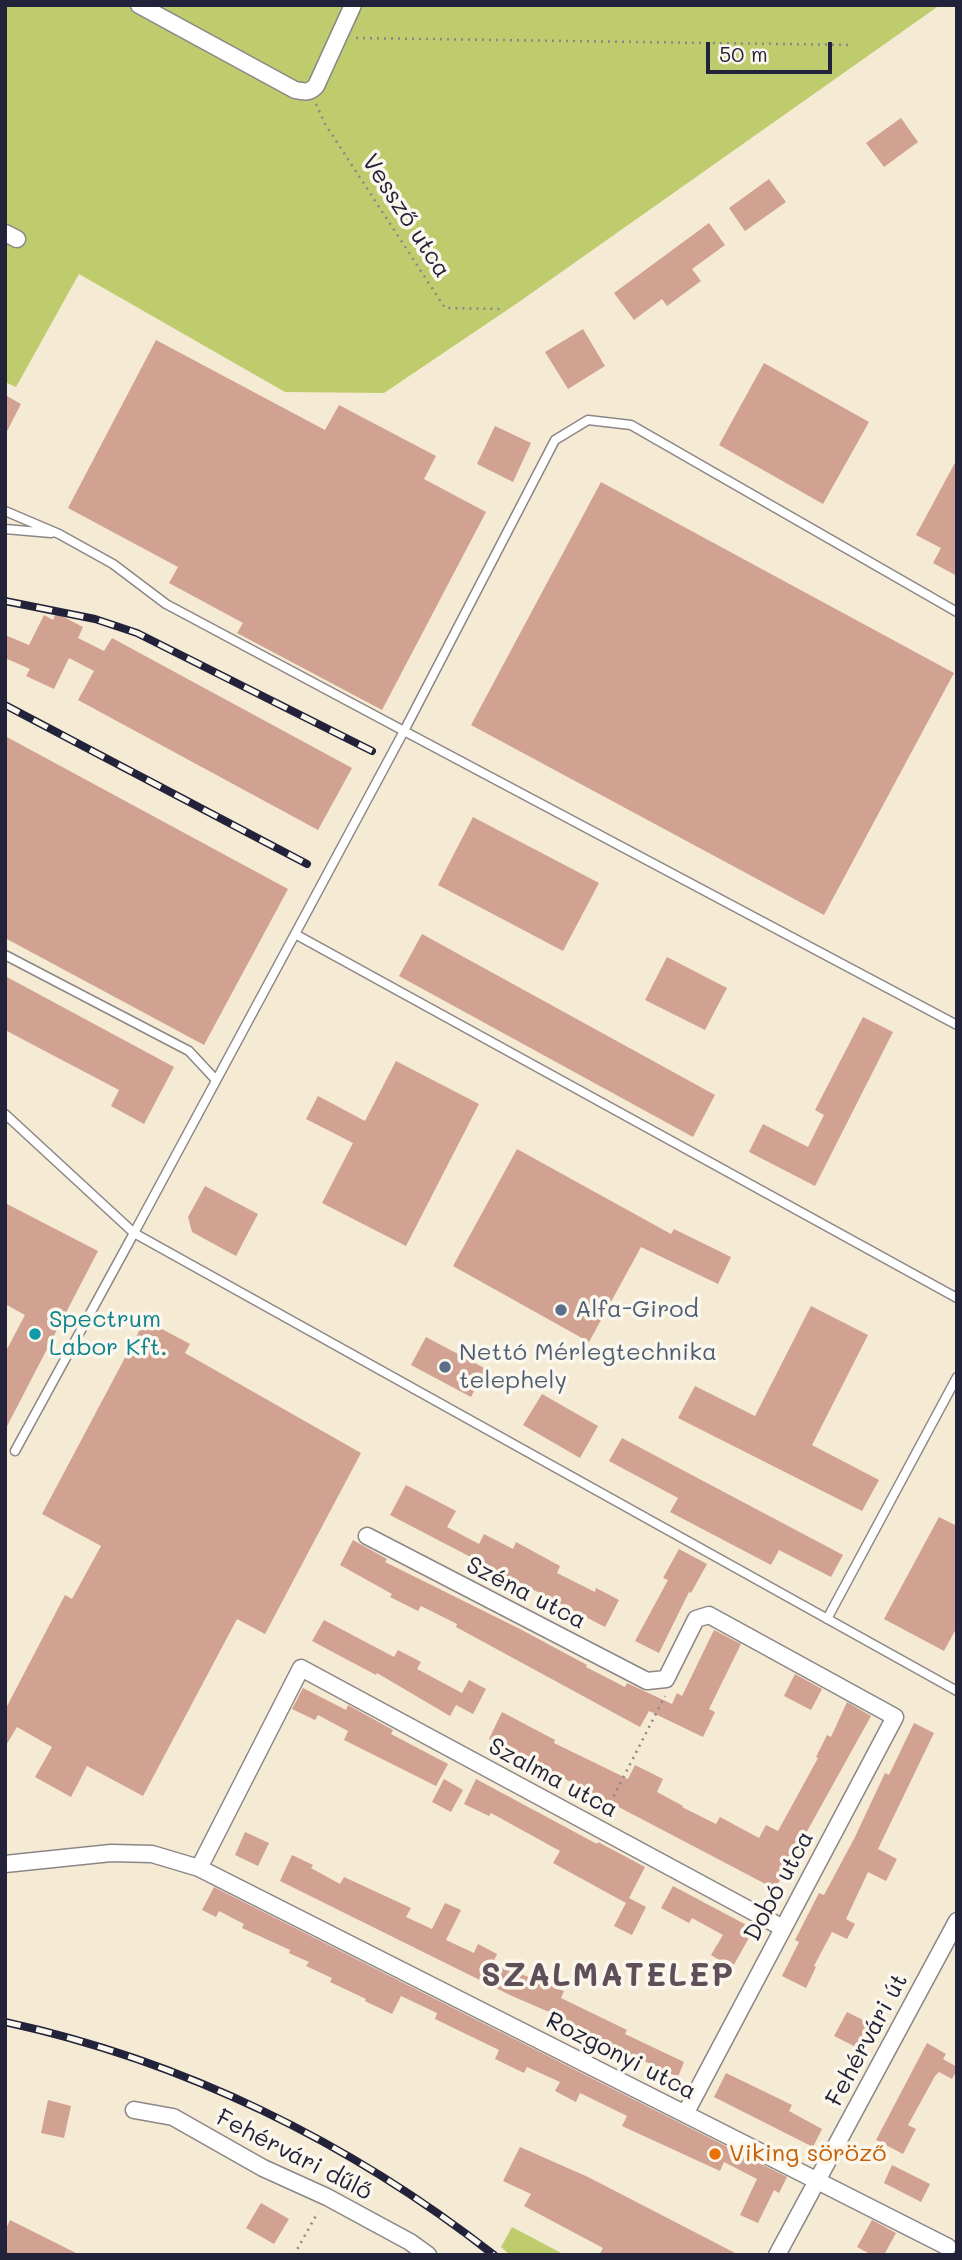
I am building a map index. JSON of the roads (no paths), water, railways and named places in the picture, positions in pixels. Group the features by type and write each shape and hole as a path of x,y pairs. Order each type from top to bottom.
{"street":[{"path":"139,5 295,90 311,91 316,86 353,5"},
{"name":"Széna utca","path":"367,1536 647,1681 666,1679 696,1619 709,1615 895,1717"},
{"name":"Szalma utca","path":"199,1868 301,1668 783,1928"},
{"name":"Dobó utca","path":"685,2114 895,1717"},
{"name":"Rozgonyi utca","path":"5,1864 111,1853 152,1854 199,1868 949,2245"},
{"name":"Fehérvári út","path":"777,2255 957,1921"},
{"name":"Fehérvári dűlő","path":"134,2109 173,2117 263,2168 327,2196 410,2242 428,2255"}],"lane":[{"path":"15,1451 404,731 555,440 588,420 631,425 957,612"},
{"path":"5,511 59,534 113,564 166,604 957,1025"},
{"path":"5,529 59,534"},
{"path":"295,934 957,1298"},
{"path":"5,955 189,1051 216,1080"},
{"path":"5,1114 134,1233 957,1691"},
{"path":"827,1619 957,1377"}],"railway":[{"path":"5,601 95,619 137,633 372,751"},
{"path":"5,705 307,864"},
{"path":"5,2022 137,2059 263,2111 382,2176 494,2255"}],"place":[{"name":"Alfa-Girod","path":"561,1310"},
{"name":"Spectrum Labor Kft.","path":"35,1334"},
{"name":"Nettó Mérlegtechnika telephely","path":"445,1367"},
{"name":"Viking söröző","path":"715,2154"}],"district":[{"name":"SZALMATELEP","path":"608,1976"}]}
